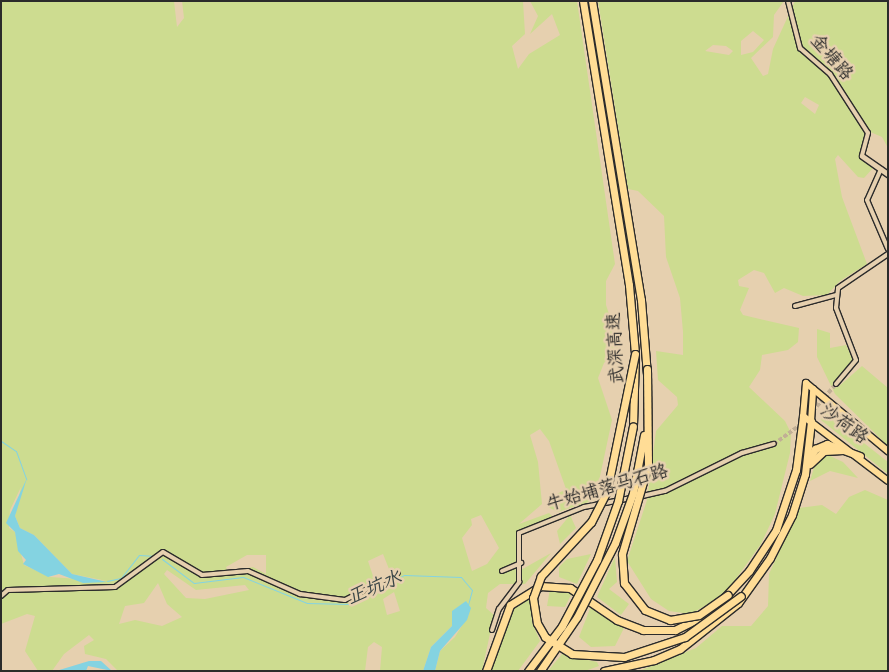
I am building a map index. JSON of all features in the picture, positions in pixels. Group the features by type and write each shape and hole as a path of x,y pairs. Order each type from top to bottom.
{"highway":[{"name":"武深高速","path":"528,671 562,626 596,560 618,501 632,426 635,354 629,286 583,1"},
{"name":"武深高速","path":"540,671 578,617 614,543 632,493 644,435 647,369 639,286 592,1"},
{"path":"635,354 607,491 591,522 541,576 533,598 537,623 545,637 572,654 624,657 686,637 741,596"},
{"path":"647,369 648,465 622,554 624,583 645,610 670,620 699,615 728,595"},
{"path":"486,671 510,605 534,587 564,586 626,624 657,631 697,622 728,595 757,562 781,519 796,470 803,416"},
{"path":"604,671 654,660 680,649 719,622 741,596 778,544 805,472 811,421"},
{"path":"805,472 816,456 828,449 860,456"}],"main road":[{"name":"沙荷路","path":"888,451 806,383 803,416 860,456 888,481"},
{"path":"811,421 813,389"}],"street":[{"name":"金塘路","path":"788,1 800,48 830,74 868,133 862,156 888,174"},
{"path":"880,169 867,200 888,249"},
{"path":"836,384 856,360 836,308 836,295 844,282 888,254"},
{"path":"795,306 836,295"},
{"name":"牛始埔落马石路","path":"492,630 499,609 519,582 522,563 516,538 523,530 584,507 658,493 742,453 774,444"},
{"path":"1,596 8,590 115,588 163,552 202,575 248,571 300,594 345,600 398,573"},
{"path":"502,571 522,563"}],"green space":[{"path":"1,1 174,1 177,27 184,18 182,1 523,1 525,34 512,46 518,69 529,54 560,35 552,14 530,34 538,16 530,1 577,1 615,264 606,281 606,305 620,347 604,363 598,378 612,420 595,500 558,512 548,507 548,499 566,489 549,441 540,429 530,435 538,462 542,504 519,524 549,513 552,516 539,526 517,532 519,571 551,553 525,584 500,584 488,593 486,608 494,615 482,671 435,671 440,651 455,637 469,614 453,617 452,626 431,647 423,671 380,671 382,647 374,642 368,647 365,671 118,671 106,659 85,654 84,646 94,640 89,635 64,654 52,671 38,671 25,651 35,616 27,614 1,624","holes":["21,487 15,516 20,528 34,535 72,574 107,581 50,577 24,565 15,532 9,528 10,510","481,515 499,548 487,564 472,571 462,538 472,525 471,519","383,554 391,574 374,579 368,561","247,555 266,555 266,574 253,567 228,572 226,567","167,570 196,590 245,585 249,590 205,599 186,598 164,574","158,583 167,604 182,617 162,626 135,620 119,624 125,606 144,603","394,592 400,611 387,615 383,599"]},
{"path":"598,1 784,1 774,15 773,37 751,58 763,76 768,74 773,49 795,1 888,1 888,148 882,137 868,131 860,153 873,168 864,178 858,177 838,155 835,159 842,197 867,264 840,281 827,295 803,296 784,288 775,293 764,273 754,270 738,280 739,286 749,288 740,310 743,315 799,328 798,342 788,350 762,355 760,370 749,387 785,421 791,433 790,453 775,514 761,544 725,594 691,614 669,611 651,599 627,561 647,500 656,431 678,405 677,397 658,380 656,351 683,355 680,298 666,257 664,216 638,191 628,189","holes":["753,31 764,40 753,52 741,55 741,41","713,45 726,46 733,51 729,55 705,51","805,97 819,105 815,114 801,103"]},
{"path":"817,329 830,333 830,348 846,345 853,360 834,382 838,387 862,366 888,388 888,446 835,394 817,357"},
{"path":"822,410 888,462 888,474 821,420"},
{"path":"828,455 843,462 858,478 830,471 810,481 816,461"},
{"path":"865,490 888,500 888,671 639,671 696,648 722,626 751,626 768,606 769,574 799,508 822,505 836,514 849,497"},
{"path":"570,515 576,528 560,544 557,531"},
{"path":"591,554 577,584 559,577 559,567 567,559"},
{"path":"615,557 617,582 609,589 629,604 621,615 597,597"},
{"path":"550,589 572,593 565,607 547,606"},
{"path":"530,595 532,622 540,641 518,671 491,671 511,609"},
{"path":"591,606 624,628 615,646 591,647 579,637"},
{"path":"562,654 597,662 599,666 585,671 548,671"}],"water":[{"path":"27,478 15,516 20,528 34,535 72,574 107,582 83,583 59,574 48,577 23,564 26,560 18,551 15,532 6,523"},
{"path":"466,601 471,608 467,620 440,651 435,671 423,671 431,647 452,626 452,611"},
{"path":"89,661 101,661 112,671 88,666 86,671 56,671"}],"waterway":[{"name":"正坑水","path":"1,441 16,451 26,479"},
{"name":"正坑水","path":"107,581 121,578 139,555 156,556"},
{"name":"正坑水","path":"162,559 194,583 243,577 307,603 350,604 404,575 461,577 472,590 468,605"}],"tunnel":[{"path":"805,420 836,384"},
{"path":"774,444 800,425"}]}
